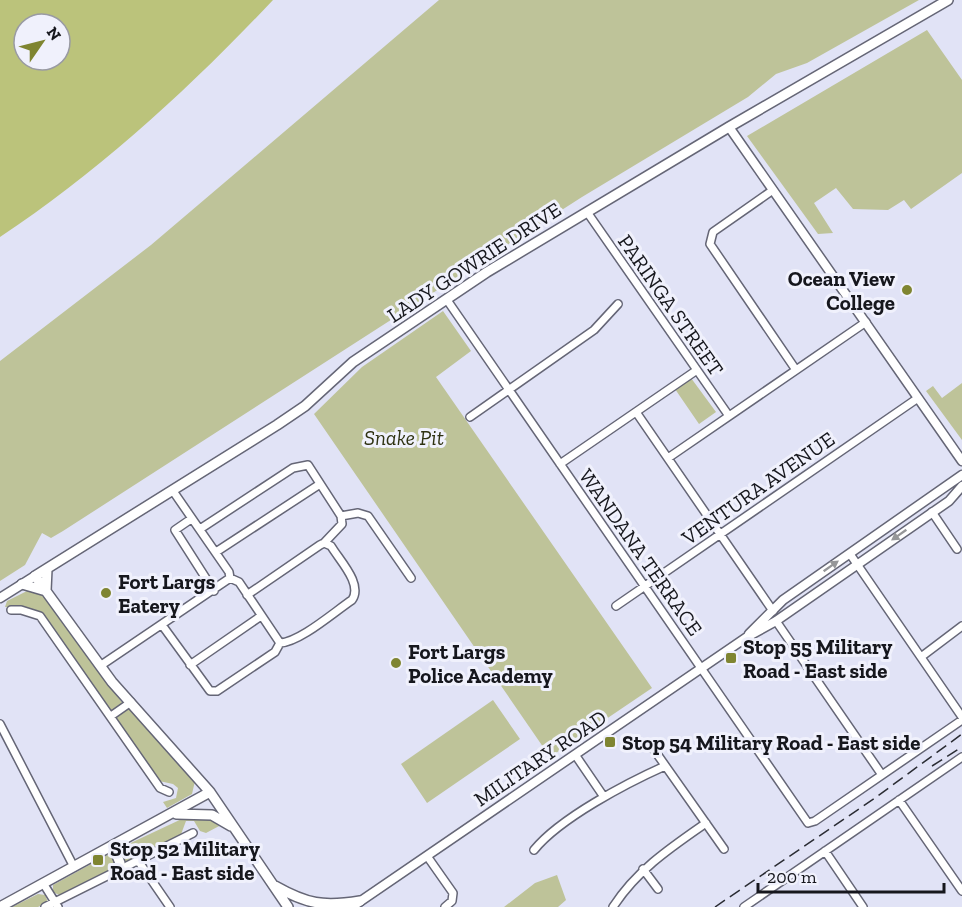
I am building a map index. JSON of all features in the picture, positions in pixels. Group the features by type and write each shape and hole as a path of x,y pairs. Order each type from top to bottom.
{"main road":[{"name":"LADY GOWRIE DRIVE","path":"35,576 305,406 353,362 586,212 948,0"},
{"path":"46,591 47,569"},
{"path":"35,576 100,666 210,792 288,907"},
{"path":"22,584 46,591"},
{"path":"0,907 174,814 210,792"},
{"path":"174,814 212,814 235,829"},
{"path":"113,846 120,863 114,873"},
{"path":"273,885 311,903 356,904"}],"street":[{"path":"729,127 962,461"},
{"path":"773,190 713,232 710,244 796,370"},
{"name":"PARINGA STREET","path":"586,212 729,416"},
{"name":"WANDANA TERRACE","path":"447,300 808,823 815,821 882,776"},
{"path":"470,417 594,330 618,304"},
{"path":"668,458 866,322"},
{"path":"560,464 697,370"},
{"name":"VENTURA AVENUE","path":"616,606 918,398"},
{"path":"636,412 773,611"},
{"path":"200,529 302,464 308,465 341,516 342,524 324,543 247,595"},
{"name":"MILITARY ROAD","path":"747,637 783,600 962,476"},
{"path":"216,552 321,484"},
{"name":"MILITARY ROAD","path":"356,904 576,756 747,637 776,621 949,501 962,486"},
{"path":"173,491 216,552 230,578 239,582 280,643"},
{"path":"932,512 957,549"},
{"path":"341,516 358,513 368,516 411,578"},
{"path":"191,519 175,530 214,591"},
{"path":"280,643 288,643 299,636 352,600 356,594 356,586 331,546 324,543"},
{"path":"776,621 882,776 962,718 850,554"},
{"path":"0,598 35,576"},
{"path":"100,666 230,578"},
{"path":"11,610 40,616 160,788 169,792"},
{"path":"190,665 261,616"},
{"path":"162,626 206,687 217,691 274,652 280,643"},
{"path":"921,657 962,626"},
{"path":"111,716 131,702"},
{"path":"0,724 74,867"},
{"path":"650,744 724,849"},
{"path":"576,756 604,797"},
{"path":"747,906 962,757"},
{"path":"534,850 550,834 621,786 665,766"},
{"path":"899,800 962,891"},
{"path":"614,907 626,887 643,869 706,823"},
{"path":"45,907 57,905 193,833"},
{"path":"825,851 863,907"},
{"path":"427,856 453,893 452,901 445,907"},
{"path":"139,862 170,907"},
{"path":"643,869 658,889"},
{"path":"43,883 57,905"}],"green space":[{"path":"439,0 919,0 807,63 776,74 748,97 582,197 63,531 51,538 42,533 25,565 0,581 0,361 151,245"},
{"path":"927,30 962,80 962,173 911,209 904,200 888,210 853,209 836,188 814,203 833,233 818,234 747,136"},
{"name":"Snake Pit","path":"443,311 471,351 436,377 652,688 550,757 314,414 362,367"},
{"path":"691,378 716,412 699,424 675,389"},
{"path":"962,383 962,440 926,391 933,386 942,398"},
{"path":"31,589 47,599 123,704 114,711 109,709 58,634 40,612 23,607 5,607 7,601"},
{"path":"493,700 520,739 427,803 401,764"},
{"path":"130,708 195,781 192,794 167,808 163,802 176,798 178,788 173,784 159,781 117,720 117,716"},
{"path":"186,817 212,817 223,824 206,833 200,831 194,821 186,821 180,837 122,865 120,848"},
{"path":"111,853 117,861 111,871 61,896 53,892 53,885"},
{"path":"557,875 566,900 558,907 504,907 535,883"},
{"path":"38,894 45,895 48,902 38,907 12,907"}],"shaded area":[{"path":"0,0 273,0 177,96 109,156 0,237"}],"railway":[{"path":"715,907 875,798 962,734"},
{"path":"932,766 962,747"}],"place":[{"name":"Ocean View College","path":"907,290"},
{"name":"Fort Largs Eatery","path":"106,593"},
{"name":"Stop 55 Military Road - East side","path":"731,658"},
{"name":"Fort Largs Police Academy","path":"396,663"},
{"name":"Stop 54 Military Road - East side","path":"610,742"},
{"name":"Stop 52 Military Road - East side","path":"98,860"}]}
